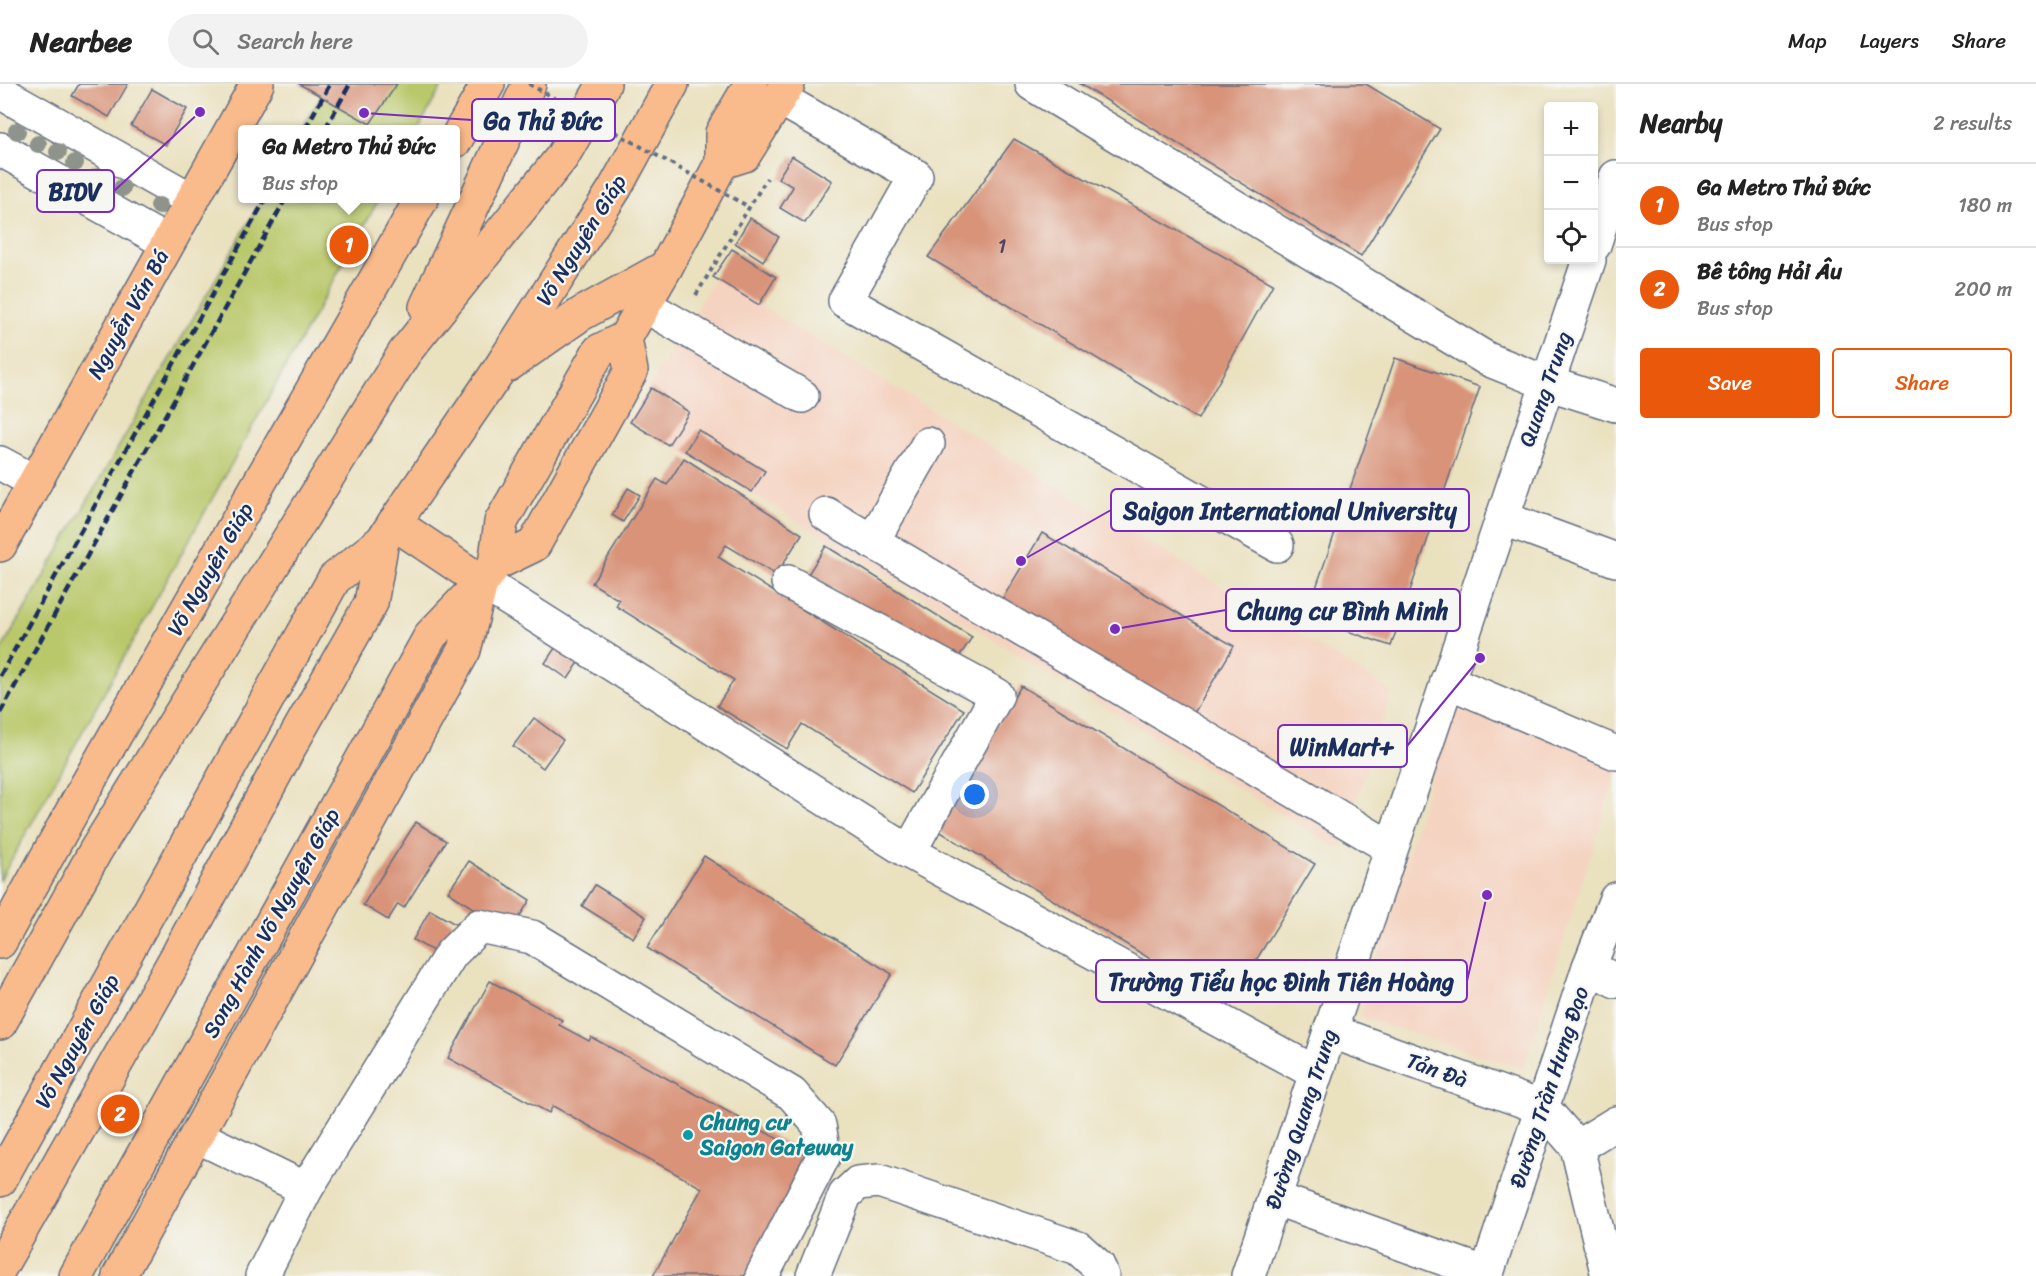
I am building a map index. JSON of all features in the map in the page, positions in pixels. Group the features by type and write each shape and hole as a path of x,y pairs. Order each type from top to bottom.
{"main road":[{"name":"Nguyễn Văn Bá","path":"0,545 256,84"},
{"path":"460,134 488,84"},
{"path":"0,1023 96,850 405,352 529,84"},
{"path":"405,352 562,157 604,84"},
{"name":"Võ Nguyên Giáp","path":"0,1180 334,579 388,532 497,373 615,188 672,84"},
{"name":"Song Hành Võ Nguyên Giáp","path":"76,1276 431,635 489,573 534,545 631,370 625,338 722,162 744,155 773,89"},
{"name":"Võ Nguyên Giáp","path":"0,942 85,788 419,203"},
{"path":"497,373 581,314 666,267"},
{"path":"388,532 489,573"},
{"name":"Võ Nguyên Giáp","path":"0,1267 176,958 289,748 371,603 388,532"},
{"name":"Song Hành Võ Nguyên Giáp","path":"119,1276 464,650 489,573"},
{"path":"85,788 96,850"}],"street":[{"path":"1032,84 1487,359 1547,383 1616,405"},
{"path":"773,89 916,176 845,301 1277,545"},
{"path":"0,92 192,200"},
{"path":"0,149 168,243"},
{"path":"1598,231 1616,177"},
{"path":"1598,248 1616,255"},
{"name":"Quang Trung","path":"1502,518 1587,264"},
{"path":"644,305 802,396"},
{"path":"872,542 928,444"},
{"path":"0,463 35,482"},
{"path":"826,514 1391,848"},
{"path":"1502,518 1616,560"},
{"name":"Đường Quang Trung","path":"1248,1276 1502,518"},
{"path":"489,573 909,852 1316,1073"},
{"path":"788,582 997,695 909,852"},
{"path":"1447,681 1616,753"},
{"name":"Đường Trần Hưng Đạo","path":"1486,1275 1543,1108 1602,974 1616,899"},
{"path":"262,1276 306,1189 451,954 479,926 532,937 792,1094 819,1125 824,1155 762,1276"},
{"name":"Tản Đà","path":"1330,1031 1543,1108"},
{"path":"1543,1108 1577,1147 1608,1276"},
{"path":"1577,1147 1616,1123"},
{"path":"196,1136 306,1189"},
{"path":"813,1276 845,1195 858,1183 879,1181 1077,1248 1098,1266 1102,1276"},
{"path":"1274,1198 1486,1275"}],"path":[{"path":"529,84 749,207 696,296"}],"shaded area":[{"path":"715,278 1392,691 1340,850 629,419"},
{"path":"1454,698 1616,766 1616,774 1523,1069 1360,1017"}],"green space":[{"path":"328,84 443,84 420,125 304,125"},
{"path":"260,203 377,203 0,880 0,652"}],"building":[{"path":"79,84 128,84 109,117 72,96"},
{"path":"299,84 397,84 370,124"},
{"path":"1080,84 1366,84 1440,129 1361,256"},
{"path":"152,89 187,109 166,145 131,126"},
{"path":"1014,139 1273,284 1198,419 928,257"},
{"path":"792,156 832,181 805,223 780,208 793,187 778,178"},
{"path":"750,218 779,237 763,261 735,243"},
{"path":"732,249 776,277 759,305 713,277"},
{"path":"1395,358 1480,387 1391,646 1306,617"},
{"path":"651,388 689,412 668,445 630,422"},
{"path":"698,430 765,471 752,492 685,451"},
{"path":"684,458 802,534 776,575 726,545 718,557 964,710 912,793 802,724 787,749 717,706 734,680 616,606 619,600 592,583 657,479 667,485"},
{"path":"628,488 640,495 623,522 612,515"},
{"path":"1042,533 1234,646 1187,725 995,611"},
{"path":"826,546 972,637 954,665 808,574"},
{"path":"563,636 586,652 568,679 545,663"},
{"path":"1021,686 1315,864 1228,1006 934,828"},
{"path":"534,718 563,740 543,768 513,746"},
{"path":"416,822 446,841 404,908 398,904 388,920 363,905"},
{"path":"704,856 892,974 835,1065 647,948"},
{"path":"469,861 530,900 510,932 448,892"},
{"path":"595,885 646,917 633,938 582,906"},
{"path":"430,910 459,926 442,956 413,940"},
{"name":"Chung cư Saigon Gateway","path":"490,981 562,1020 559,1025 589,1041 591,1037 811,1157 745,1276 653,1276 702,1188 553,1106 549,1113 448,1058"}],"railway":[{"path":"307,125 330,84"},
{"path":"327,125 350,84"},
{"path":"0,676 263,203"},
{"path":"0,713 283,203"}],"place":[{"name":"BIDV","path":"200,112"},
{"name":"Ga Thủ Đức","path":"364,113"},
{"name":"Ga Metro Thủ Đức","path":"349,245"},
{"name":"Saigon International University","path":"1021,561"},
{"name":"Chung cư Bình Minh","path":"1115,629"},
{"name":"WinMart+","path":"1480,658"},
{"name":"Trường Tiểu học Đinh Tiên Hoàng","path":"1487,895"},
{"name":"Bê tông Hải Âu","path":"120,1114"},
{"name":"Chung cư Saigon Gateway","path":"688,1135"}]}
